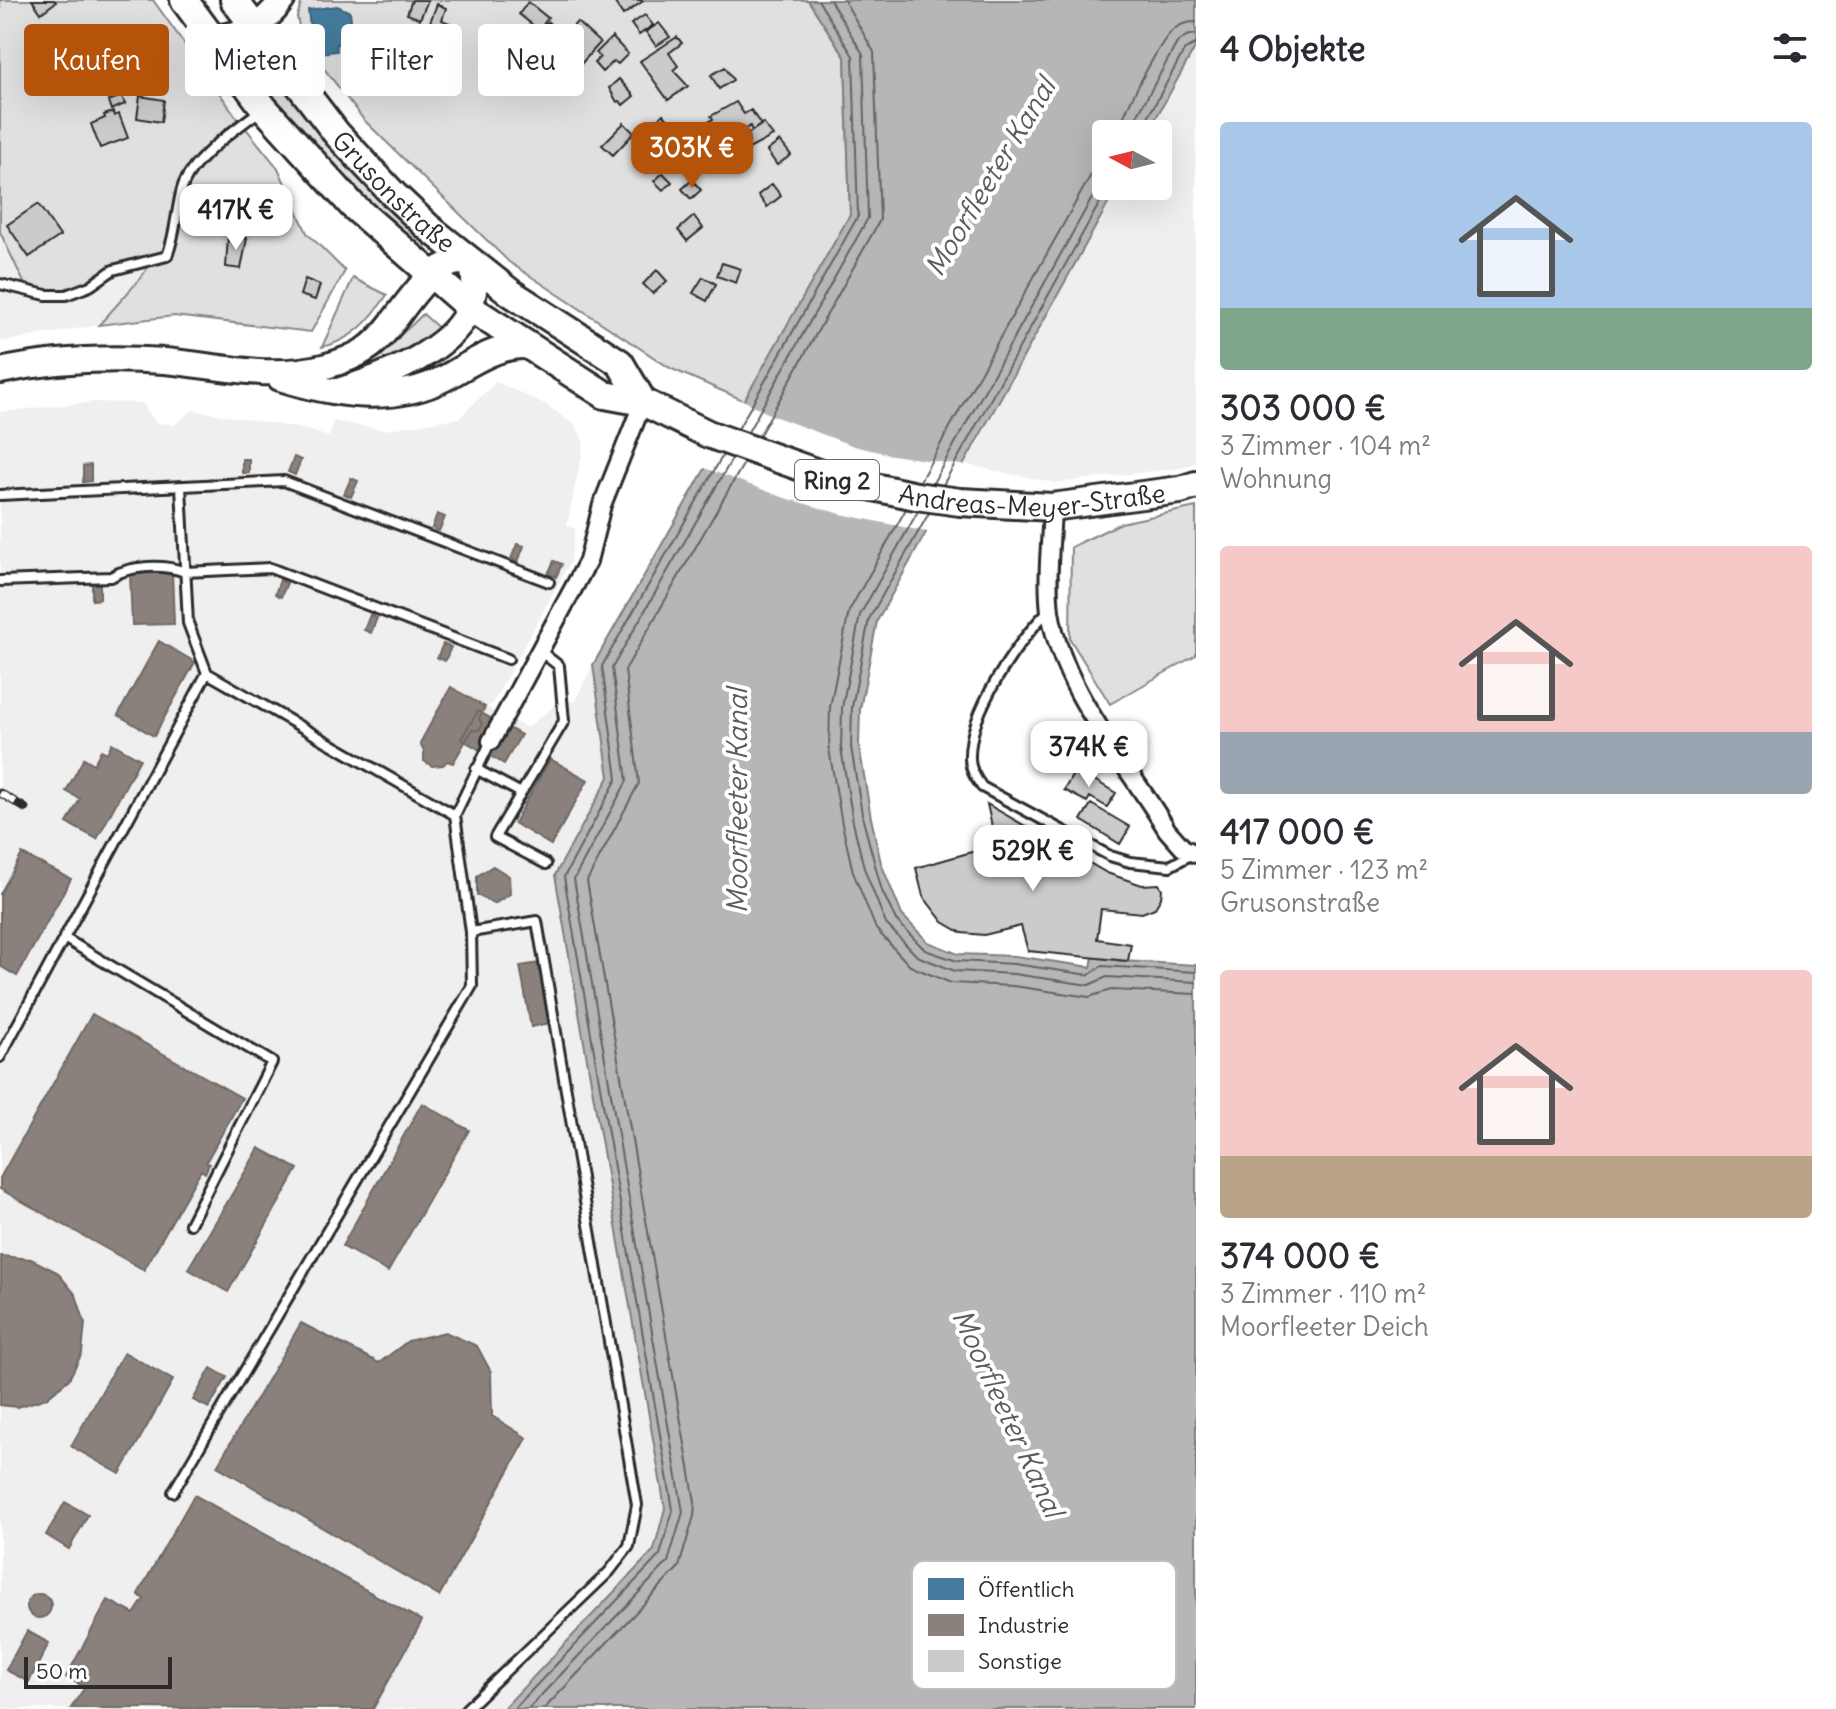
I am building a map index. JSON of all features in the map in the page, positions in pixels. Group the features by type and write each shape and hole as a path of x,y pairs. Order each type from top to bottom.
{"main road":[{"name":"Grusonstraße","path":"184,0 201,24"},
{"name":"Grusonstraße","path":"236,1 251,24"},
{"name":"Grusonstraße","path":"255,96 353,206 470,308"},
{"name":"Grusonstraße","path":"307,96 370,170 428,227 471,263"},
{"path":"471,263 519,299 620,363 643,402"},
{"name":"Andreas-Meyer-Straße","path":"470,308 605,395 643,402 751,451 832,478 916,496 1005,506 1052,507 1180,490 1196,485"}],"street":[{"path":"259,24 282,0"},
{"path":"219,24 236,1"},
{"path":"266,374 306,371 336,363 368,348 397,319 430,275 447,264 471,263 475,284 470,308 464,322 456,330 426,352 377,378 338,391"},
{"path":"0,371 26,365 98,359 166,361 266,374 303,385 387,396 441,380 500,349 525,346"},
{"path":"491,741 588,561 602,505 643,402"},
{"path":"1052,507 1050,609 1057,644 1069,676 1167,830 1183,848 1195,853"}],"lane":[{"path":"0,284 46,295 66,295 90,286 113,270 167,256 173,243 183,185 208,152 264,108"},
{"path":"0,495 284,481 549,582"},
{"path":"181,487 188,623 207,673 455,815"},
{"path":"0,581 111,577 123,569 173,567 185,572 270,568 508,659"},
{"path":"1050,609 1030,629 983,705 971,744 970,762 974,777 982,787 1110,856 1130,862 1170,866 1195,853"},
{"path":"540,651 559,666 564,721 495,837 546,864"},
{"path":"0,1057 207,673"},
{"path":"173,1492 472,986 471,932 455,815 491,741"},
{"path":"476,769 521,793"},
{"path":"466,1709 609,1572 629,1546 637,1505 537,921 471,932"},
{"path":"64,938 272,1062 190,1224"}],"shaded area":[{"path":"0,0 153,0 185,45 185,96 221,96 278,168 307,233 345,271 311,332 174,316 99,325 151,263 113,270 66,295 28,291 0,232"},
{"path":"302,0 808,0 845,57 850,215 745,401 670,368 509,262 364,120 345,96 462,96 462,24 341,24 341,90 325,70 325,24 299,24 297,17"},
{"path":"1196,46 1196,463 1179,468 1055,483 963,464 1110,200 1172,200 1172,120 1155,120"},
{"path":"273,96 293,96 364,181 427,246 419,251 321,154"},
{"path":"0,232 5,238 113,270 152,261 99,325 0,342"},
{"path":"353,278 387,295 360,328 322,347"},
{"path":"423,314 442,331 387,361 359,371 326,376 378,351"},
{"path":"496,382 545,404 576,426 584,444 567,525 575,529 571,561 492,704 486,707 527,728 555,705 575,701 593,665 609,778 555,875 665,1508 654,1550 503,1709 0,1709 0,412 94,402 142,403 156,423 174,425 193,410 304,429 329,437 333,421 383,430 459,418"},
{"path":"1196,507 1196,655 1110,704 1070,639 1071,547 1121,523"}],"water":[{"name":"Moorfleeter Kanal","path":"808,0 1196,0 1196,46 1155,120 1092,120 1092,200 1110,200 877,621 860,709 859,745 881,863 902,915 928,942 958,954 1015,956 1091,967 1093,957 1196,965 1196,1709 503,1709 654,1550 665,1508 555,875 609,777 593,665 850,215 845,57"}],"pier":[{"path":"741,399 771,415 854,446 967,466 932,533 841,514 785,498 702,467"}],"building: Öffentlich":[{"path":"337,6 350,12 352,24 341,24 341,43 336,44 337,51 325,52 325,24 310,24 308,10"}],"building: Industrie":[{"path":"294,457 301,460 295,475 288,472"},
{"path":"242,459 249,459 249,473 242,473"},
{"path":"91,465 91,481 83,482 83,466"},
{"path":"351,478 358,481 351,497 344,494"},
{"path":"437,514 445,517 439,531 432,528"},
{"path":"517,544 524,546 518,562 511,559"},
{"path":"554,561 562,564 556,577 548,574"},
{"path":"172,572 174,624 132,625 130,574"},
{"path":"280,580 287,583 281,597 275,594"},
{"path":"92,584 100,584 100,599 92,600"},
{"path":"370,615 377,618 371,633 364,630"},
{"path":"159,641 195,662 154,736 118,715"},
{"path":"443,644 451,647 445,661 437,658"},
{"path":"451,687 485,707 479,718 482,725 479,730 472,730 453,763 447,761 443,765 432,766 424,761 420,743"},
{"path":"478,711 521,735 504,764 461,739"},
{"path":"112,743 140,759 97,839 67,823 80,799 66,791 84,758 94,764 101,750 107,753"},
{"path":"550,759 588,780 551,845 514,823"},
{"path":"22,854 71,879 17,976 0,966 0,894"},
{"path":"493,866 509,876 510,894 494,904 477,895 477,876"},
{"path":"540,963 550,1023 531,1027 520,966"},
{"path":"92,1014 242,1098 206,1162 209,1164 205,1173 201,1170 144,1270 0,1189 0,1178"},
{"path":"422,1103 469,1130 388,1272 342,1246"},
{"path":"259,1148 298,1169 228,1292 188,1269"},
{"path":"1,1256 31,1259 57,1272 76,1295 85,1323 82,1353 69,1379 46,1398 18,1407 0,1405"},
{"path":"301,1323 379,1363 408,1341 445,1332 477,1346 491,1372 492,1416 527,1438 439,1596 217,1466"},
{"path":"124,1352 173,1380 120,1474 71,1446"},
{"path":"211,1368 227,1377 209,1408 193,1400"},
{"path":"194,1495 422,1621 373,1709 71,1708 85,1687 66,1677 108,1600 134,1614 144,1599 138,1594"},
{"path":"65,1502 88,1515 69,1549 46,1535"},
{"path":"39,1594 48,1597 51,1606 48,1615 39,1618 30,1615 27,1606 30,1597"},
{"path":"27,1631 49,1643 29,1682 6,1670"}],"building: Sonstige":[{"path":"32,0 54,0 56,2 41,13"},
{"path":"412,0 428,0 420,19 407,14"},
{"path":"619,0 643,1 623,15 615,3"},
{"path":"528,2 548,18 544,24 532,24 519,14"},
{"path":"437,4 446,8 442,20 452,24 429,24"},
{"path":"645,15 653,25 639,35 631,24"},
{"path":"659,23 670,37 656,46 646,32"},
{"path":"584,28 600,43 584,61"},
{"path":"612,37 628,54 618,64 614,61 602,72 594,63 600,57 596,53"},
{"path":"677,37 682,43 669,53 678,66 673,70 688,86 668,100 640,61"},
{"path":"725,67 733,80 719,89 711,75"},
{"path":"619,79 634,96 623,105 617,102 609,88"},
{"path":"122,96 125,104 111,110 108,101"},
{"path":"140,96 164,100 161,122 137,118"},
{"path":"736,102 744,114 751,110 761,125 752,131 750,126 731,139 726,132 707,145 700,136 696,139 692,133 713,119 711,116"},
{"path":"113,112 114,116 119,114 128,138 100,148 91,124"},
{"path":"663,114 672,124 665,131 656,121"},
{"path":"624,123 634,133 613,155 602,145"},
{"path":"763,123 773,136 749,149 743,141"},
{"path":"661,138 671,148 645,171 637,162 645,155 640,149 651,139 654,144"},
{"path":"780,141 791,155 777,165 767,151"},
{"path":"663,173 672,182 663,190 654,181"},
{"path":"692,180 701,190 691,199 682,189"},
{"path":"772,184 781,196 767,207 758,195"},
{"path":"38,204 60,236 29,257 7,225"},
{"path":"694,216 703,228 687,241 678,230"},
{"path":"228,236 247,238 241,269 226,267"},
{"path":"722,263 741,269 736,283 717,276"},
{"path":"657,270 667,281 653,294 643,284"},
{"path":"703,277 716,284 707,301 693,293"},
{"path":"305,279 320,285 315,300 300,295"},
{"path":"1076,769 1116,793 1107,807 1090,797 1087,802 1064,790"},
{"path":"987,804 1107,873 1142,885 1159,884 1161,898 1155,908 1142,913 1101,909 1097,939 1131,944 1128,961 1028,951 1021,926 984,935 962,933 943,922 923,896 916,868 996,845"},
{"path":"1091,804 1130,827 1120,844 1081,820"}],"railway":[{"path":"0,793 25,808"}]}
